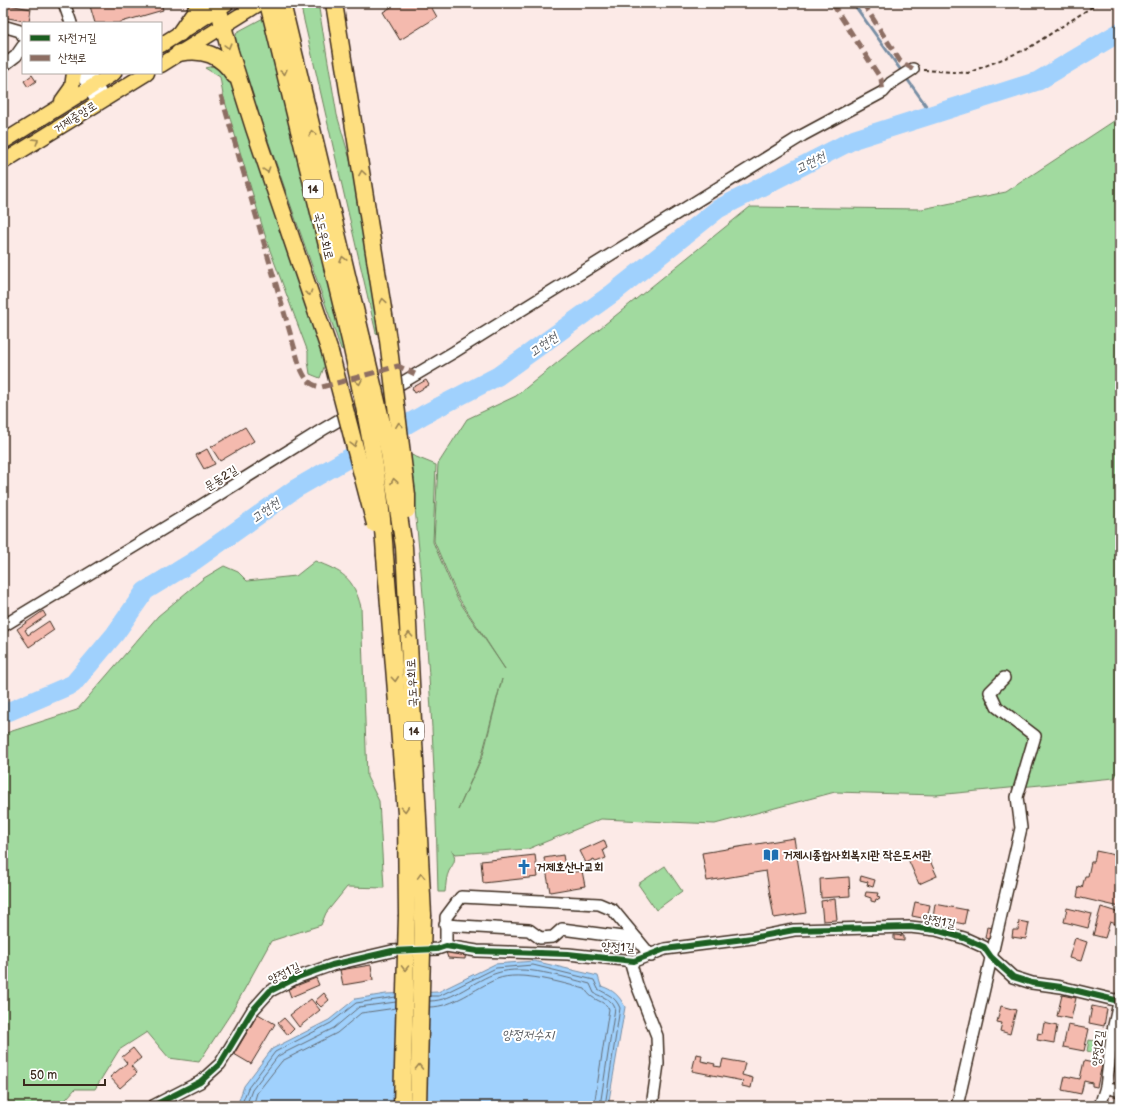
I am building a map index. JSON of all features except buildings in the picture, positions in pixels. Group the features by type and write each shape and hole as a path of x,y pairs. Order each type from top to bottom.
{"highway":[{"path":"180,33 201,3"},
{"name":"14","path":"268,3 281,32"},
{"name":"14","path":"281,32 282,3"},
{"path":"324,3 341,103 348,128 358,150"},
{"path":"334,3 388,340 407,495 404,547"},
{"path":"221,5 223,26 240,84 277,200 330,352 374,524 385,556"},
{"name":"국도우회로","path":"281,32 356,341"},
{"path":"179,53 192,50 219,58 229,68 240,84"},
{"name":"14","path":"356,341 388,453 404,547"},
{"name":"14","path":"356,341 382,514 385,556"},
{"name":"국도우회로","path":"404,547 423,915 418,1106"},
{"name":"국도우회로","path":"385,556 406,814 407,915 402,1106"}],"main road":[{"path":"162,64 260,3"},
{"path":"162,44 221,5"},
{"path":"60,106 72,87 74,74"},
{"name":"거제중앙로","path":"3,142 60,106 91,81 111,74"},
{"name":"거제중앙로","path":"3,162 145,74"}],"street":[{"path":"58,3 64,22"},
{"path":"64,3 71,22"},
{"path":"3,26 20,31 22,34"},
{"path":"3,66 16,56 22,47"},
{"name":"문동2길","path":"3,626 322,430 454,352 796,139 883,92 891,83 913,69"},
{"path":"82,74 91,81 101,101"},
{"path":"957,1106 991,957 996,943 1021,828 1017,797 1035,736 997,707 990,692 1004,678"},
{"path":"446,946 446,917 461,896 599,904 613,910 651,956"},
{"path":"445,925 529,930 540,938 553,937 562,930 637,939"},
{"name":"양정1길","path":"153,1106 200,1082 220,1064 252,1011 270,991 298,977 365,957 392,951 437,949 446,946 477,951 568,954 630,961 651,956 665,949 752,938 794,930 910,927 936,930 964,938 984,947 991,957 1013,977 1032,983 1061,987 1120,1000"},
{"path":"630,961 637,986 657,1036 658,1064 652,1106"},
{"name":"양정2길","path":"1100,1106 1106,1087 1113,1030 1120,1000"},
{"path":"1106,1087 1120,1090"}],"path":[{"path":"913,69 968,73 1027,49 1098,3"}],"green space":[{"path":"300,3 318,3 337,115 353,170 363,225 379,334 376,333"},
{"path":"267,16 345,351 341,349 234,43 237,32"},
{"path":"213,66 220,68 232,86 326,362 320,378 310,374 308,352 268,245 223,95 220,77 205,68"},
{"path":"1120,117 1120,770 1114,778 936,795 835,792 715,824 601,819 528,849 455,854 452,850 454,861 447,876 445,892 438,892 435,783 429,673 409,454 436,465 433,542 457,598 505,669 458,597 434,541 438,464 467,419 516,396 750,207 922,209 1006,192","holes":["502,679 483,755 458,810 482,755"]},
{"path":"315,561 340,572 346,577 358,597 361,607 367,777 379,801 384,888 347,887 326,913 321,925 271,941 233,1010 199,1062 169,1058 147,1032 119,1050 95,1089 75,1089 60,1106 3,1106 3,734 77,710 158,616 204,578 224,566 238,572 247,581 296,576"},
{"path":"665,866 682,891 656,910 638,884"},
{"path":"1089,1040 1101,1042 1099,1054 1087,1051"}],"water":[{"name":"양정저수지","path":"534,961 598,976 601,986 609,989 615,994 625,1007 608,1106 237,1106 244,1086 272,1049 329,1020 355,999 386,994 438,992 495,964"}],"waterway":[{"path":"853,3 932,114"},
{"name":"고현천","path":"3,712 10,711 73,684 115,634 145,591 194,561 295,489 425,414 498,376 613,293 718,209 855,139 1038,81 1120,32"}],"marked path":[{"path":"832,3 881,79 883,92"},
{"path":"863,3 900,61 913,69"},
{"path":"221,95 300,367 306,378 314,385 322,387 398,366 415,374"}],"cycle path":[{"path":"153,1106 200,1082 220,1064 252,1011 270,991 298,977 332,965 392,951 437,949 446,946 477,951 568,954 634,961 665,949 752,938 794,930 910,927 936,930 964,938 984,947 991,957 1013,977 1032,983 1061,987 1119,1001"}],"place":[{"name":"거제시종합사회복지관 작은도서관","path":"771,855"},
{"name":"거제호산나교회","path":"524,867"}]}
